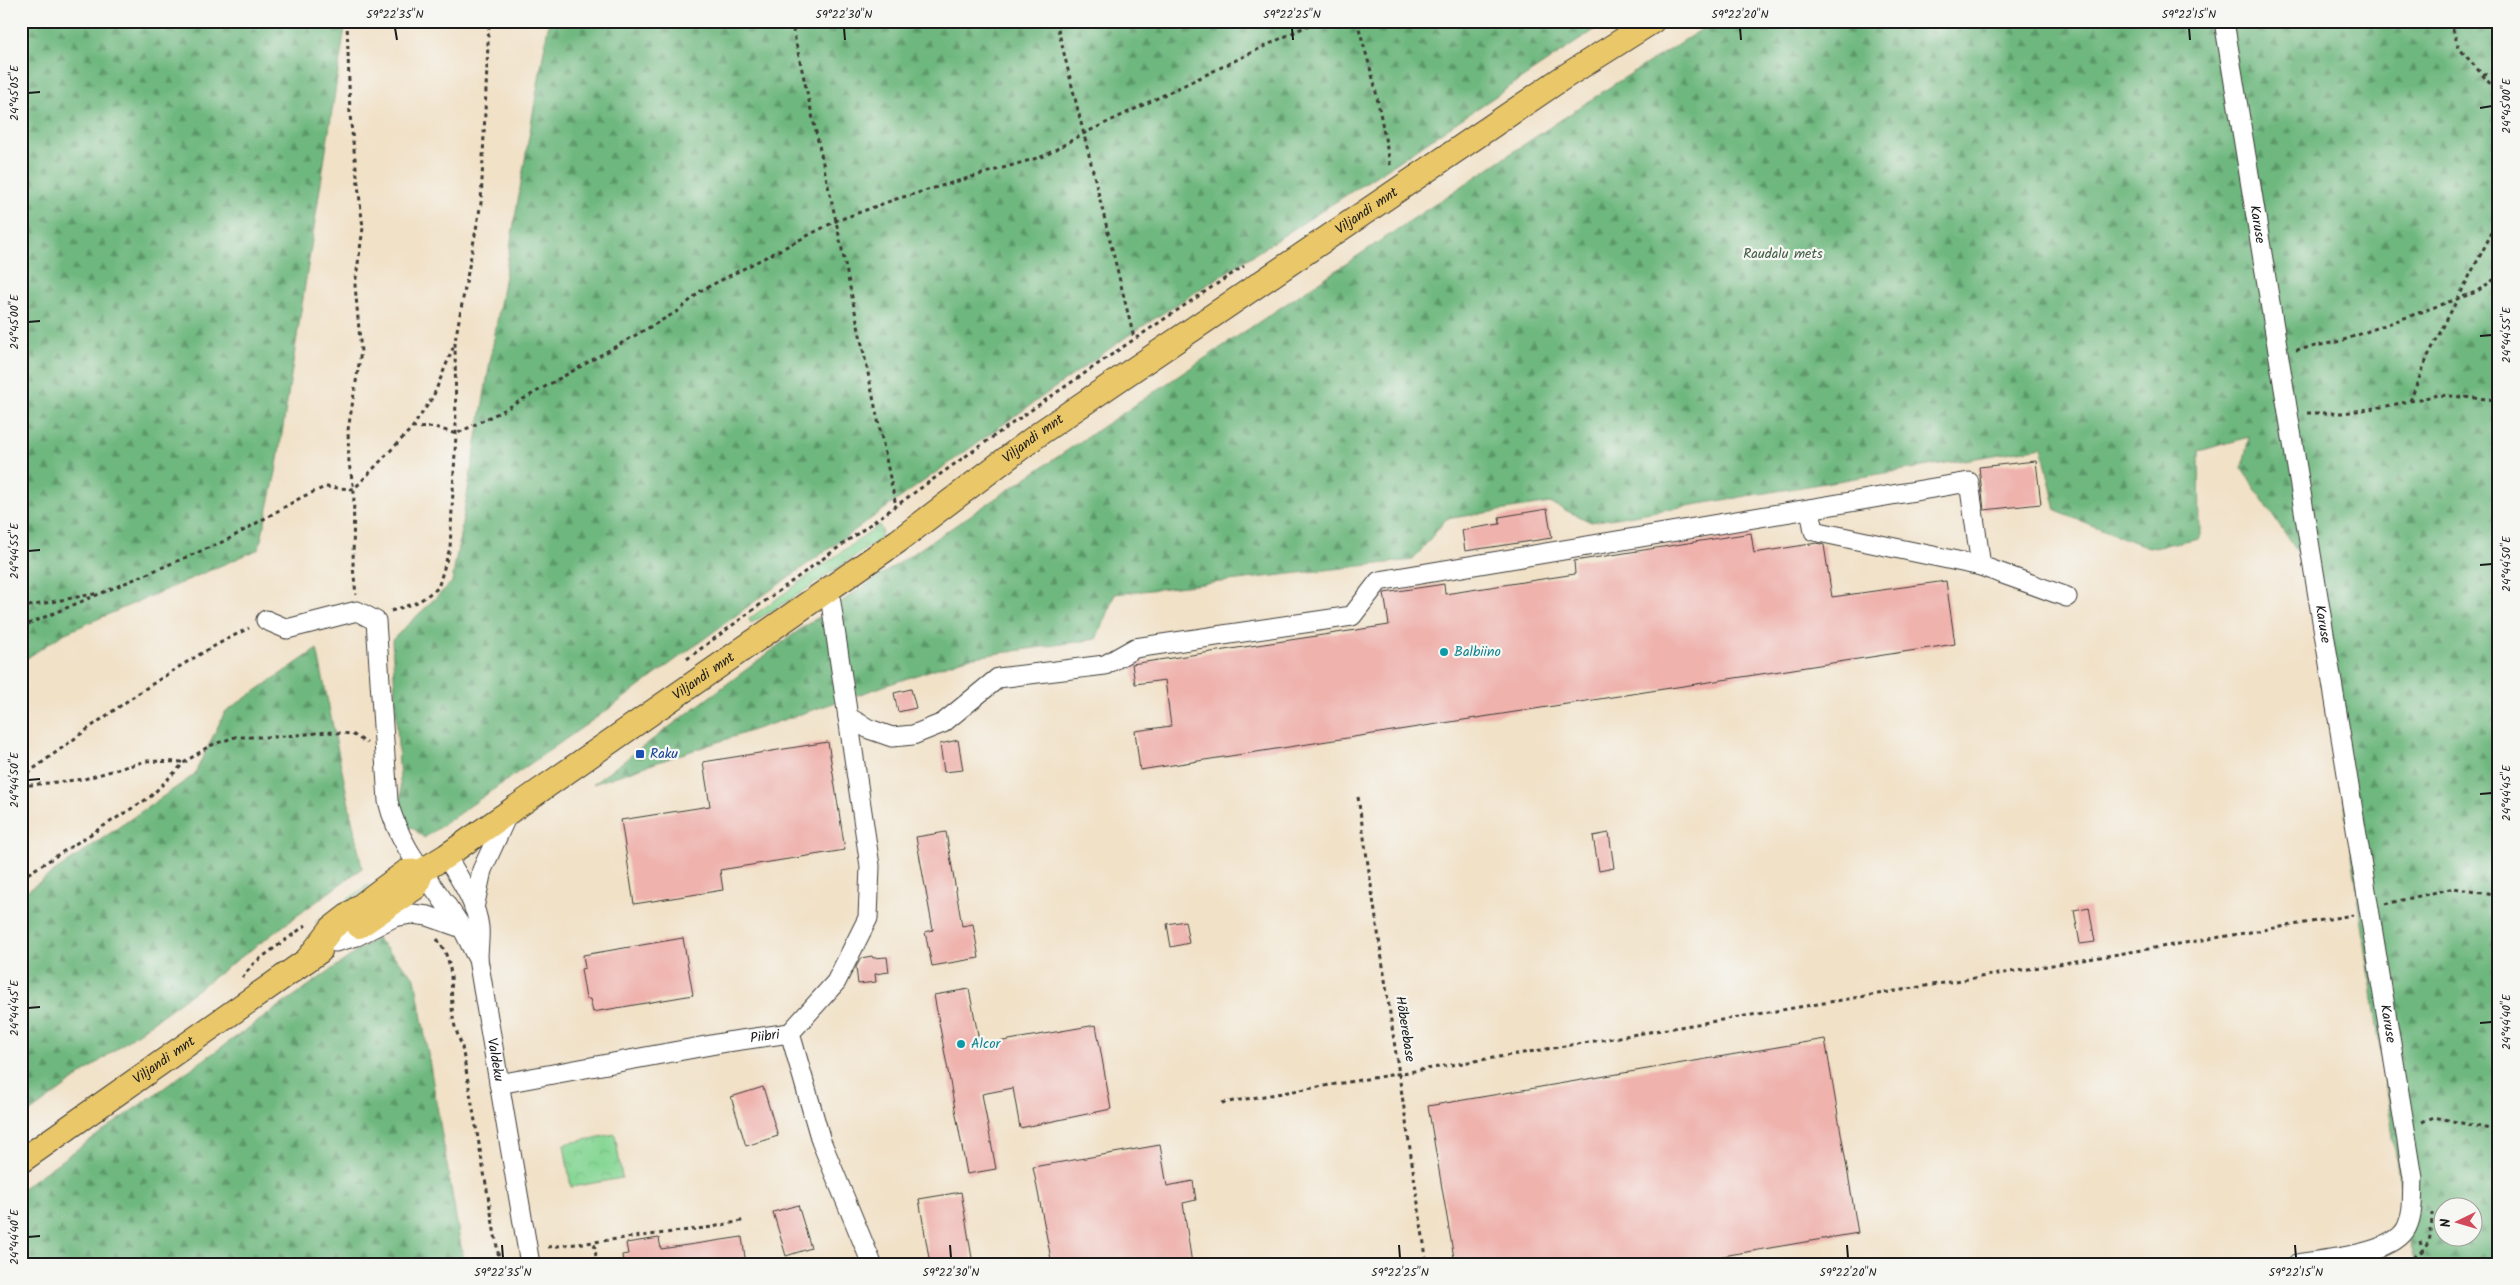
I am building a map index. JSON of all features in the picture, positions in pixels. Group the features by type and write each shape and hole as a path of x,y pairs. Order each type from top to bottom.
{"main road":[{"name":"Viljandi mnt","path":"306,960 332,928 380,890 406,872 422,871 446,856 898,541 1043,431 1561,78 1653,21"},
{"name":"Viljandi mnt","path":"21,1161 306,960 416,886 422,871"}],"street":[{"name":"Karuse","path":"2224,21 2288,414 2377,907 2413,1178 2412,1211 2406,1228 2394,1242 2365,1252 2297,1264"},
{"path":"848,717 869,729 892,737 913,735 943,723 998,678 1106,665 1135,648 1352,616 1379,581 1969,482 1981,566"},
{"path":"1810,509 1814,531 1981,566 2067,597"},
{"path":"790,1033 836,982 868,918 870,866 829,589"},
{"path":"266,620 287,629 357,611 376,621"},
{"name":"Valdeku","path":"376,621 388,801 394,823 402,840 462,928 478,959 530,1264"},
{"path":"474,908 482,870 509,811"},
{"path":"446,856 466,889 474,908 479,927 478,959"},
{"path":"335,942 357,936 394,917 412,914 428,916 462,928"},
{"name":"Piibri","path":"498,1084 727,1042 790,1033 821,1140 872,1264"}],"path":[{"path":"21,25 41,21"},
{"path":"347,21 350,115 363,228 355,285 361,352 348,430 349,464 354,489 353,567 357,611"},
{"path":"21,627 227,540 302,497 325,488 354,489 412,428 433,397 455,341 481,203 489,21"},
{"path":"790,21 836,221 896,506"},
{"path":"1056,21 1134,338"},
{"path":"412,428 435,427 456,434 506,409 678,311 702,290 836,221 893,200 1044,156 1083,134 1317,21"},
{"path":"1357,21 1374,82 1391,170"},
{"path":"2450,21 2459,48 2499,94"},
{"path":"2482,74 2499,72"},
{"path":"2410,401 2428,356 2460,298 2499,219"},
{"path":"2293,350 2341,341 2476,292 2499,276"},
{"path":"376,621 392,610 418,602 438,588 450,548 456,434 455,341"},
{"path":"2288,414 2344,413 2438,395 2499,400"},
{"path":"21,603 29,606 105,592"},
{"path":"21,778 118,707 205,650 266,620"},
{"path":"21,878 150,797 185,762 209,746 235,738 336,733 352,734 367,743 370,751"},
{"path":"21,786 84,779 146,761 185,762"},
{"name":"Hõberebase","path":"1358,797 1427,1264"},
{"path":"1222,1103 2344,918 2377,907 2454,888 2499,896"},
{"path":"434,935 446,952 450,964 453,1020 462,1047 500,1264"},
{"path":"2420,1124 2434,1117 2499,1131"},
{"path":"548,1247 712,1227 746,1220"},
{"path":"594,1242 596,1264"}],"green space":[{"path":"21,21 346,21 276,472 259,549 63,634 21,662"},
{"path":"549,21 1608,21 1388,168 1126,337 754,602 610,708 424,838 412,827 406,830 402,817 392,640 452,582"},
{"name":"Raudalu mets","path":"1715,21 2499,21 2499,1264 2415,1264 2408,1239 2311,572 2242,469 2249,437 2199,451 2200,538 2149,548 2056,511 2042,447 1591,522 1550,503 1446,519 1413,560 1115,594 1096,639 967,658 593,784 802,628 1613,85"},
{"path":"879,525 882,531 880,539 799,594 751,623 749,619"},
{"path":"317,649 362,868 21,1119 21,895 194,775 225,712"},
{"path":"368,885 370,886 346,905 315,923"},
{"path":"376,938 415,978 464,1264 21,1264 21,1189"},
{"path":"615,1134 622,1178 571,1187 564,1144"}],"building":[{"path":"2036,461 2041,504 1984,510 1979,467"},
{"path":"1547,509 1552,538 1465,551 1462,530 1500,524 1499,517"},
{"name":"Balbiino","path":"1751,533 1754,553 1817,543 1824,545 1832,597 1946,581 1955,644 1140,770 1135,731 1171,726 1165,680 1135,684 1132,664 1389,625 1384,593 1444,584 1445,594 1575,574 1574,561"},
{"path":"911,689 916,708 898,712 894,693"},
{"path":"958,740 963,770 944,772 940,744"},
{"path":"828,742 845,850 720,870 723,890 634,904 621,820 710,806 703,762"},
{"path":"946,832 962,926 973,924 979,958 932,966 925,932 933,930 916,837"},
{"path":"1609,833 1614,868 1599,871 1593,836"},
{"path":"2089,907 2095,942 2080,944 2074,910"},
{"path":"1185,921 1189,943 1171,947 1167,924"},
{"path":"683,938 693,995 593,1012 590,999 586,999 581,969 585,968 583,955"},
{"path":"872,956 873,958 887,957 889,972 875,974 876,982 858,984 856,967 861,958"},
{"path":"969,989 980,1045 1096,1025 1111,1109 1020,1128 1013,1088 982,1094 996,1169 967,1174 934,995"},
{"path":"1825,1039 1858,1233 1676,1264 1455,1264 1428,1106"},
{"path":"763,1087 778,1136 746,1146 731,1097"},
{"path":"1160,1145 1167,1186 1193,1181 1196,1200 1183,1203 1192,1264 1052,1264 1033,1167"},
{"path":"961,1192 973,1264 930,1264 919,1199"},
{"path":"798,1205 811,1248 786,1256 773,1212"},
{"path":"742,1237 746,1264 623,1264 622,1255 628,1254 626,1243 659,1238 661,1249"}],"place":[{"name":"Balbiino","path":"1444,652"},
{"name":"Raku","path":"640,754"},
{"name":"Alcor","path":"961,1044"}]}
